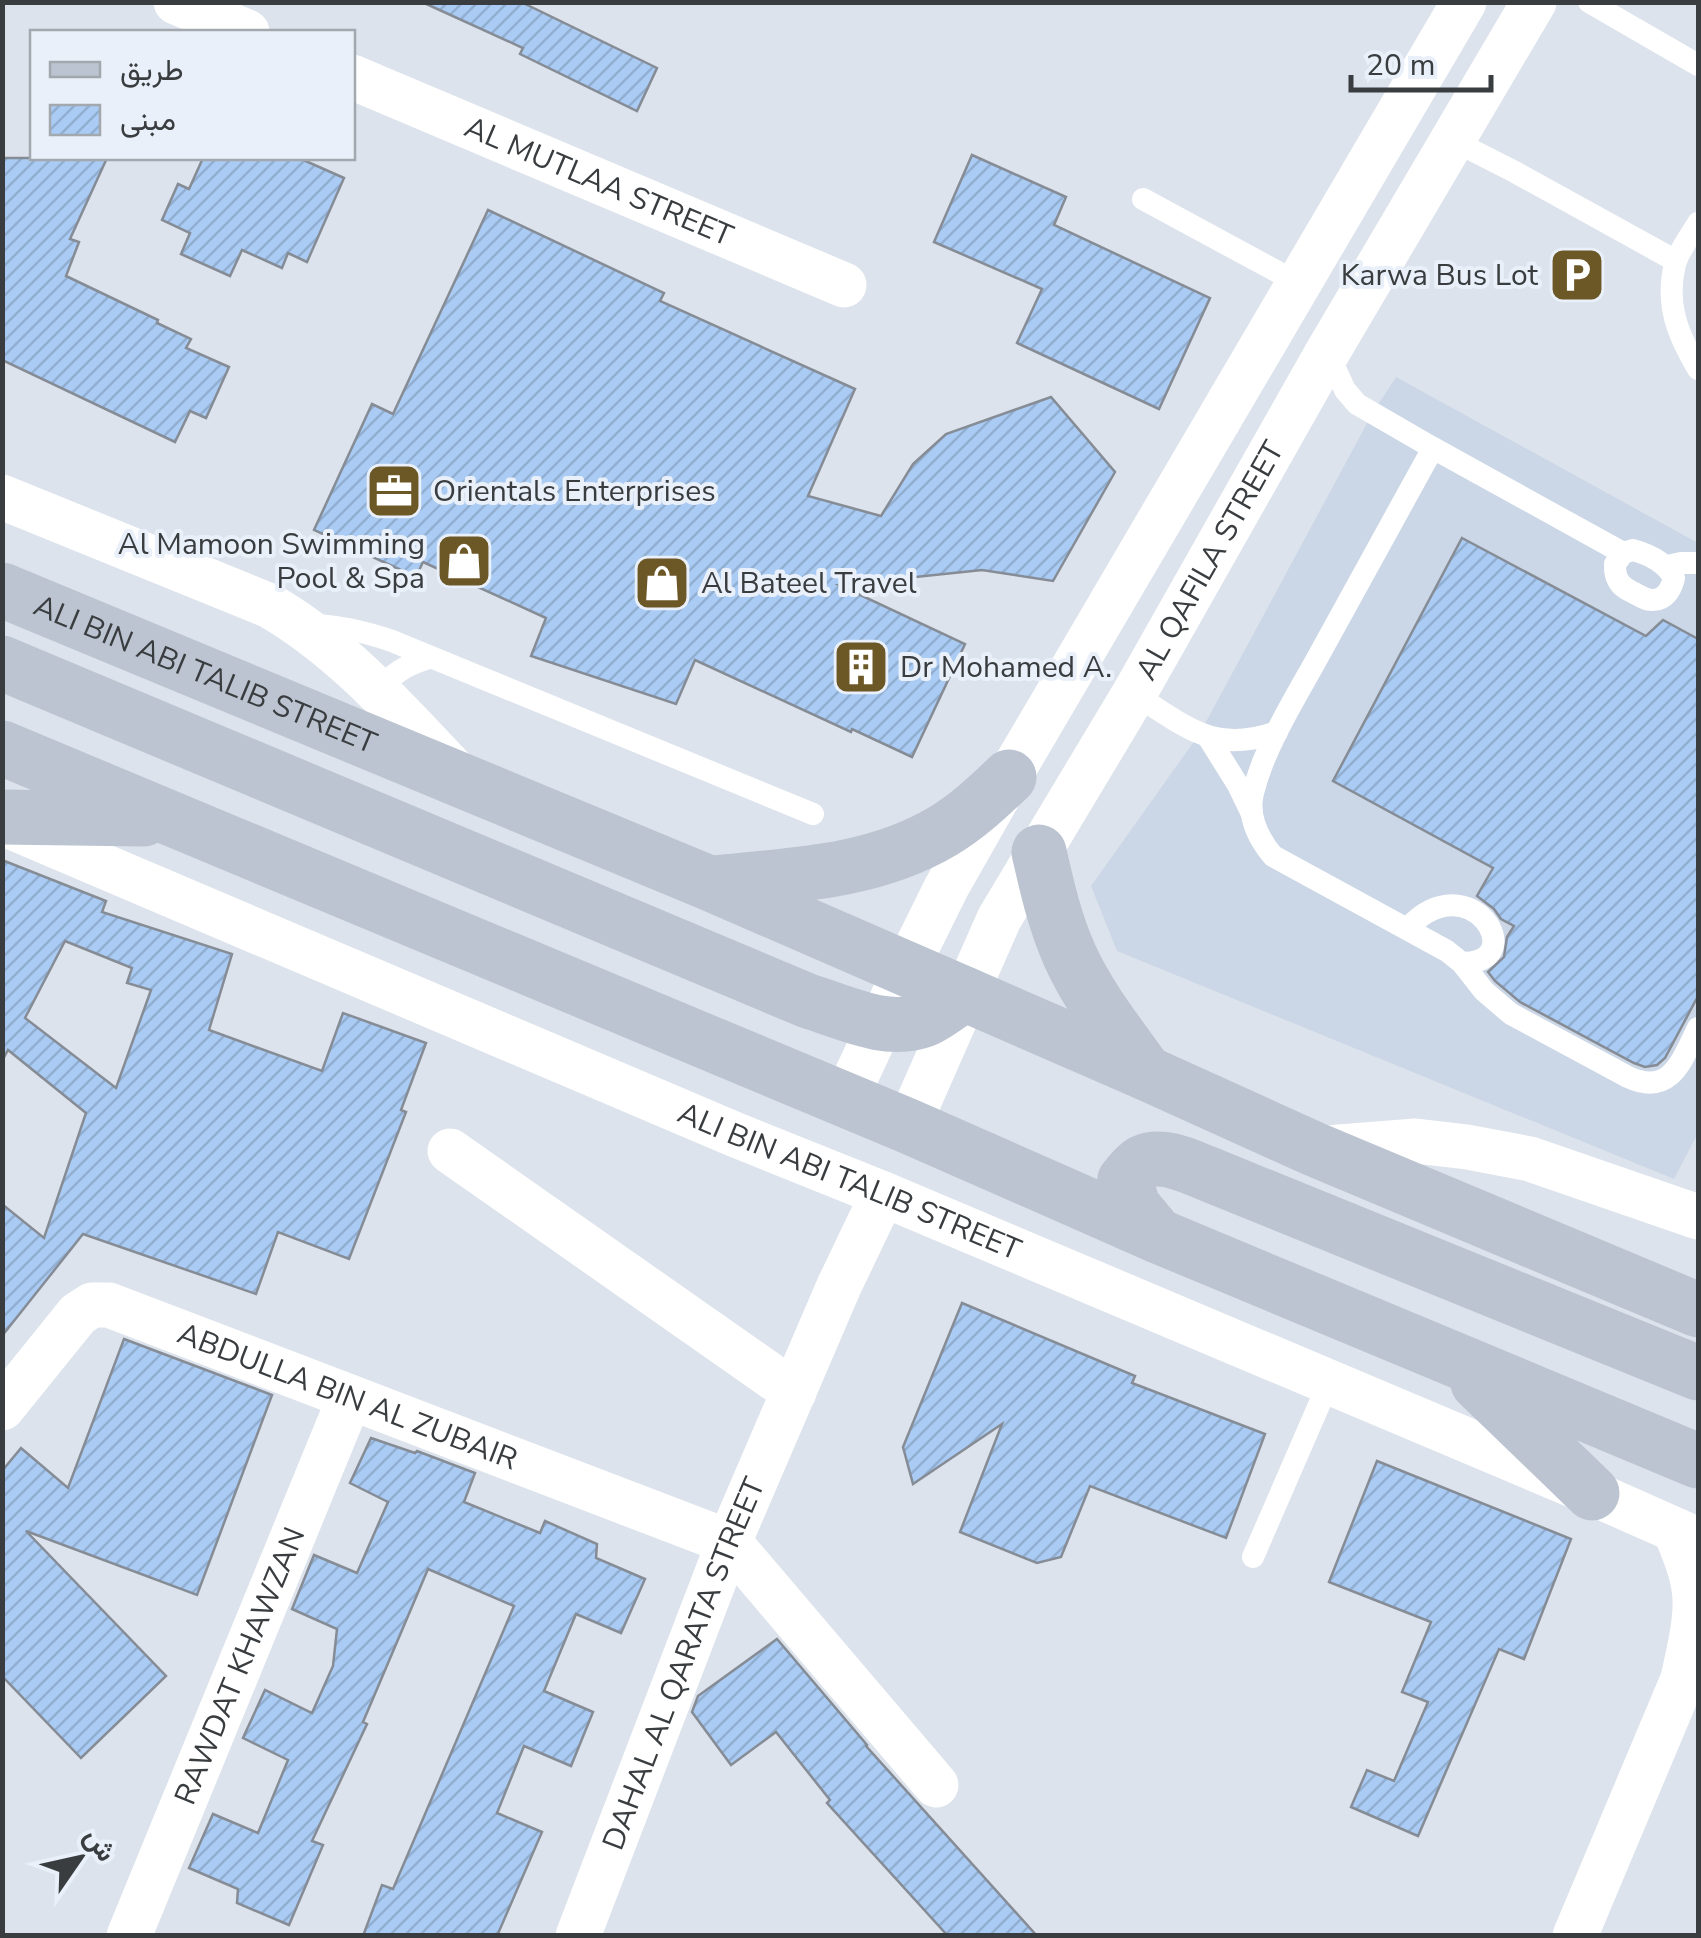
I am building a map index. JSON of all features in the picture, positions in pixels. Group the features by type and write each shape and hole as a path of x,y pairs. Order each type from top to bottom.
{"main road":[{"name":"ALI BIN ABI TALIB STREET","path":"2,590 709,883 1314,1149 1698,1310"},
{"path":"2,663 808,1001 880,1024 902,1025 926,1020 964,994"},
{"path":"2,748 1698,1461"},
{"path":"709,883 829,870 864,864 904,850 942,831 978,806 1009,777"},
{"path":"2,820 172,820"},
{"path":"1039,852 1070,956 1146,1073"},
{"path":"1158,1236 1134,1206 1125,1180 1141,1163 1157,1159 1206,1173 1698,1373"},
{"path":"1454,1360 1592,1493"}],"street":[{"path":"176,2 241,30"},
{"name":"AL QAFILA STREET","path":"845,1100 946,888 1464,2"},
{"name":"AL QAFILA STREET","path":"908,1126 999,919 1134,694 1327,352 1534,2"},
{"name":"AL MUTLAA STREET","path":"355,78 844,285"},
{"name":"ALI BIN ABI TALIB STREET","path":"2,497 270,606 303,625 378,691 464,780"},
{"name":"ALI BIN ABI TALIB STREET","path":"2,820 717,1128 883,1194 1687,1535"},
{"name":"ALI BIN ABI TALIB STREET","path":"1314,1149 1416,1141 1468,1147 1530,1159 1698,1217"},
{"path":"450,1151 794,1392"},
{"name":"DAHAL AL QARATA STREET","path":"578,1936 729,1542 839,1286 883,1194"},
{"name":"ABDULLA BIN AL ZUBAIR","path":"2,1408 78,1314 92,1304 109,1305 729,1542"},
{"name":"RAWDAT KHAWZAN","path":"129,1936 350,1397"},
{"path":"1576,1936 1691,1668 1695,1599 1687,1535"},
{"path":"729,1542 936,1785"}],"lane":[{"path":"1589,2 1698,65"},
{"path":"1454,141 1676,261"},
{"path":"1144,199 1300,284"},
{"path":"1698,223 1676,261 1671,300 1680,338 1698,369"},
{"path":"1327,352 1345,390 1357,404 1623,553"},
{"path":"1251,812 1253,793 1277,732 1433,448"},
{"path":"1634,550 1668,566 1674,578 1671,592 1660,600 1646,600 1624,588 1616,578 1615,564 1623,553 1634,550"},
{"path":"1668,566 1698,563"},
{"name":"ALI BIN ABI TALIB STREET","path":"303,625 363,631 813,814"},
{"name":"ALI BIN ABI TALIB STREET","path":"378,691 408,664 429,658"},
{"path":"1134,694 1208,737 1254,740 1277,732"},
{"path":"1208,737 1238,786 1255,828 1272,856 1447,951 1511,1014 1640,1083 1652,1084 1674,1072 1698,1028"},
{"path":"1408,928 1436,907 1454,905 1472,910 1486,920 1494,938 1486,957 1476,963 1462,963"},
{"path":"1252,1557 1329,1382"}],"shaded area":[{"path":"1396,377 1698,543 1698,1133 1674,1179 1117,951 1091,886 1200,733 1372,414"}],"building":[{"path":"422,2 521,2 657,68 637,111 520,54 523,48"},
{"path":"972,155 1066,197 1054,225 1210,298 1159,409 1017,343 1042,289 934,242"},
{"path":"2,158 106,160 70,239 79,242 66,276 158,320 157,323 191,339 186,348 229,367 206,418 190,411 175,442 2,360"},
{"path":"202,160 304,160 344,178 307,262 288,253 282,268 242,250 230,276 181,254 190,233 162,220 178,184 189,189"},
{"path":"488,210 664,293 660,301 855,389 808,496 881,516 913,464 946,434 1051,397 1115,472 1053,581 982,570 839,585 965,644 912,757 695,660 676,704 531,656 546,618 423,562 416,577 314,530 372,404 393,414"},
{"path":"1462,538 1646,636 1663,620 1698,639 1698,996 1665,1058 1657,1065 1645,1067 1634,1063 1520,1002 1495,981 1488,972 1504,957 1507,937 1514,926 1477,896 1493,868 1333,781"},
{"path":"2,860 106,901 102,912 232,954 209,1030 322,1071 343,1013 426,1043 401,1110 406,1112 349,1259 278,1232 256,1294 83,1234 2,1336 2,1204 44,1238 86,1113 8,1050 2,1061","holes":["65,941 132,968 127,983 151,990 116,1088 25,1018"]},
{"path":"962,1303 1135,1376 1132,1383 1265,1434 1226,1538 1090,1486 1061,1557 1037,1563 960,1532 1002,1424 913,1484 903,1447"},
{"path":"124,1339 272,1395 197,1595 26,1531 166,1676 81,1758 2,1676 2,1471 21,1448 68,1488"},
{"path":"371,1438 475,1473 464,1502 540,1533 545,1521 597,1544 596,1558 645,1579 621,1633 576,1614 544,1691 593,1712 571,1766 524,1746 497,1813 542,1832 497,1936 363,1936 382,1885 393,1889 514,1606 428,1569 363,1722 367,1724 312,1841 323,1845 289,1925 237,1903 238,1889 189,1868 213,1814 258,1833 288,1760 243,1738 265,1690 312,1713 333,1666 337,1629 292,1609 314,1555 357,1573 388,1502 350,1483"},
{"path":"1377,1461 1571,1539 1524,1659 1499,1649 1418,1836 1351,1807 1367,1770 1394,1781 1428,1702 1402,1692 1431,1622 1329,1582"},
{"path":"777,1639 866,1746 1037,1936 948,1936 827,1803 830,1800 776,1732 731,1765 692,1712 698,1696"}],"place":[{"name":"Karwa Bus Lot","path":"1577,275"},
{"name":"Orientals Enterprises","path":"394,491"},
{"name":"Al Mamoon Swimming Pool & Spa","path":"464,561"},
{"name":"Al Bateel Travel","path":"662,583"},
{"name":"Dr Mohamed A.","path":"861,667"}]}
